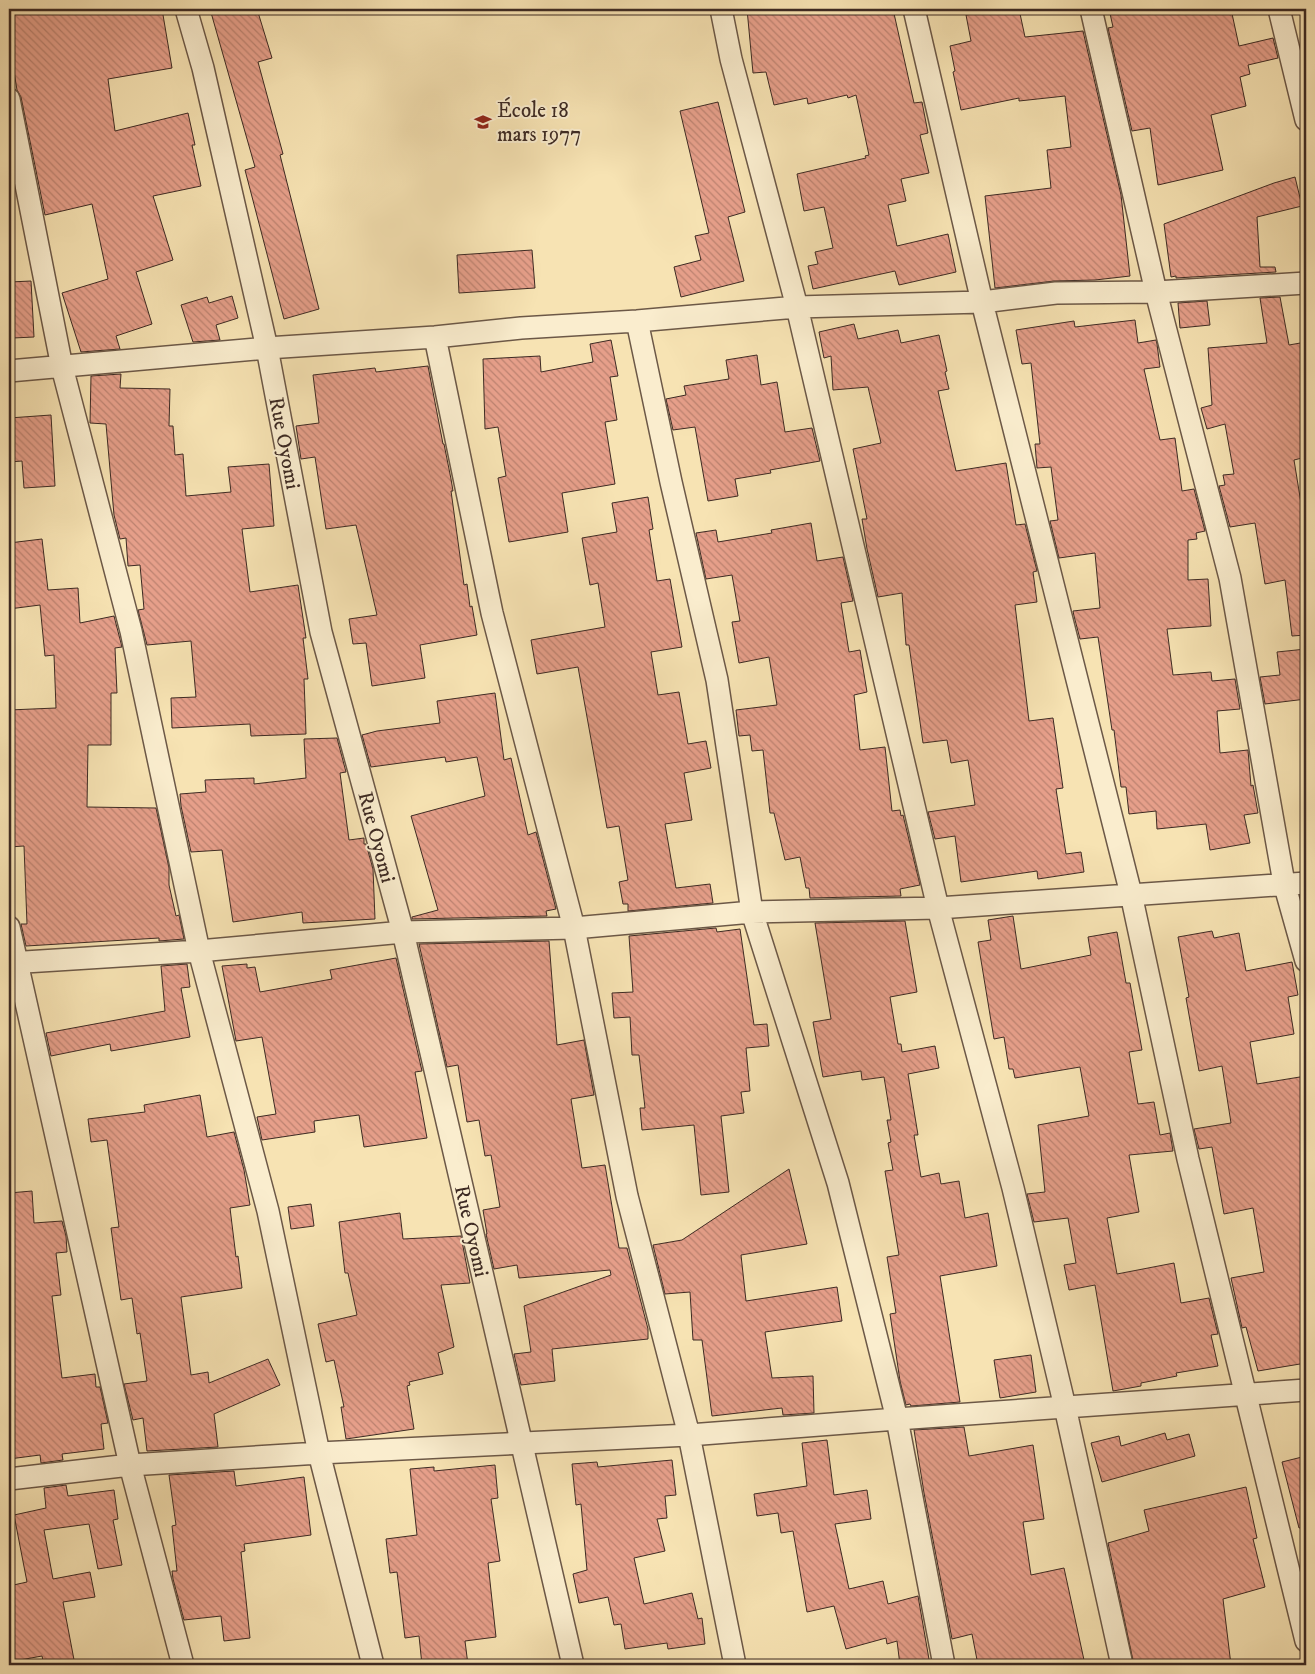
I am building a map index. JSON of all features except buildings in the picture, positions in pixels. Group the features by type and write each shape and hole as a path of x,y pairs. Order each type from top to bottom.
{"street":[{"name":"Rue Oyomi","path":"186,9 203,68 267,348 321,632 403,932 573,1665"},
{"path":"721,9 731,59 797,307 938,908 1013,1188 1065,1407 1122,1665"},
{"path":"914,9 982,302 1130,894 1188,1159 1306,1642"},
{"path":"1090,9 1156,292 1230,578 1284,883 1306,961"},
{"path":"1280,9 1306,120"},
{"path":"9,99 62,367 131,631 199,951 268,1211 319,1453 373,1665"},
{"path":"9,370 797,307 982,302 1056,293 1156,292 1306,283"},
{"path":"638,321 671,482 717,680 752,912 838,1183 897,1419 944,1665"},
{"path":"435,337 492,613 574,928 626,1196 689,1435 735,1665"},
{"path":"13,963 199,951 403,932 574,928 752,912 938,908 1306,883"},
{"path":"9,927 13,963 130,1465 183,1665"},
{"path":"9,1479 130,1465 319,1453 689,1435 1306,1390"}],"place":[{"name":"École 18 mars 1977","path":"483,122"}]}
